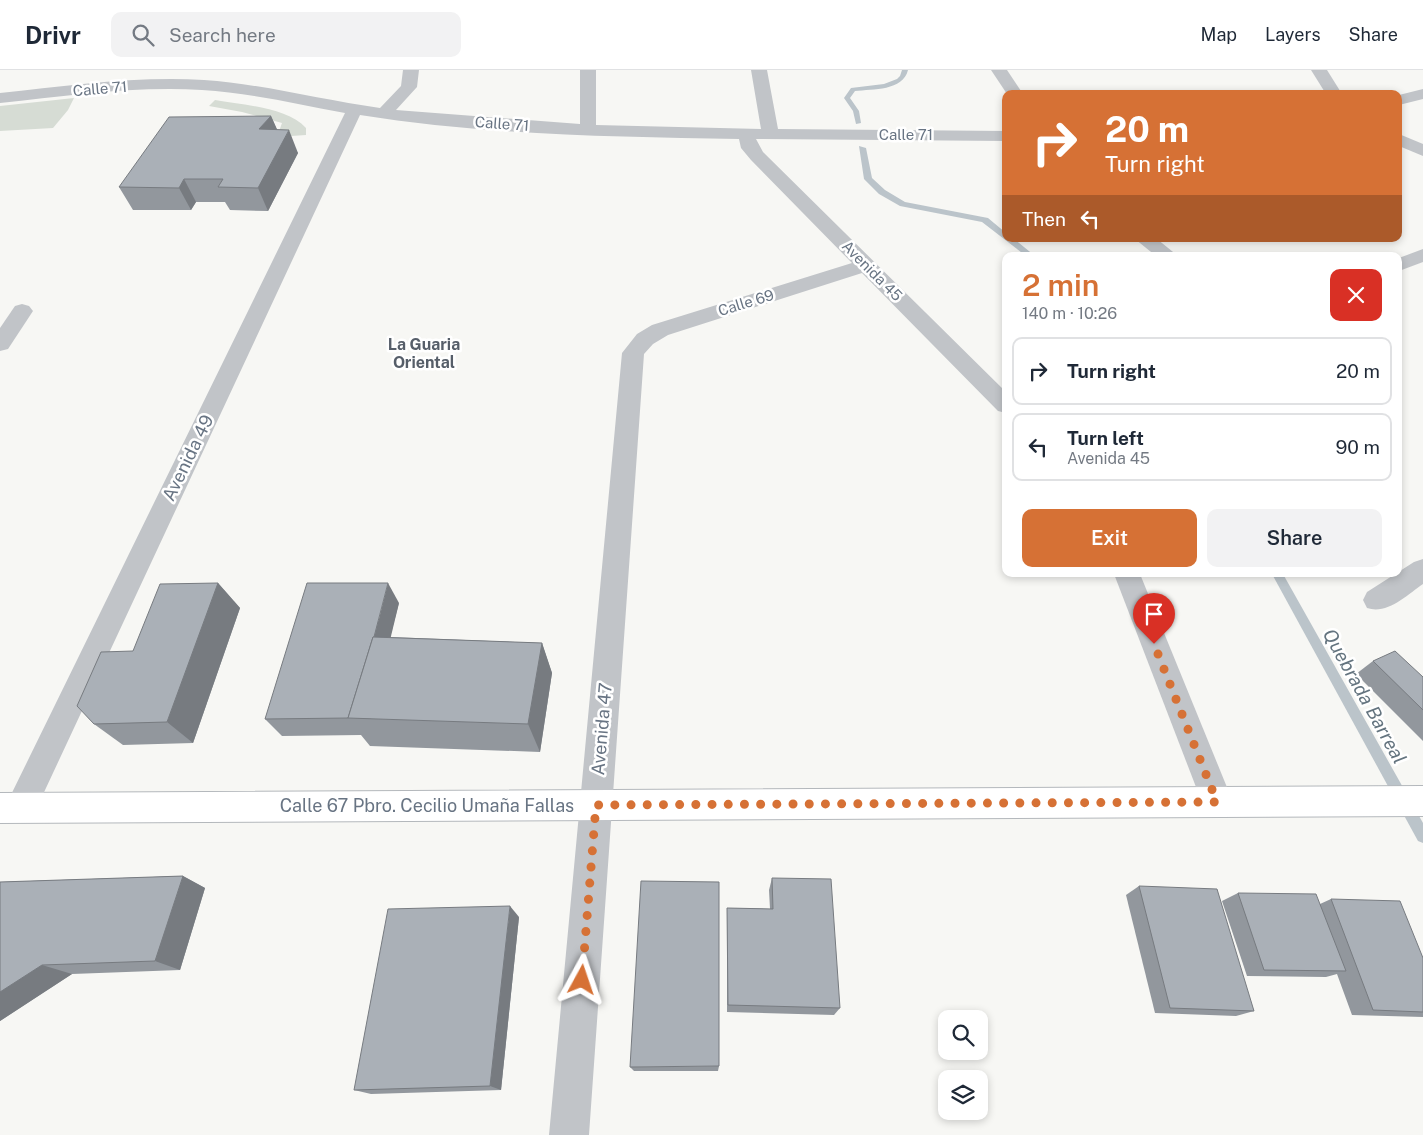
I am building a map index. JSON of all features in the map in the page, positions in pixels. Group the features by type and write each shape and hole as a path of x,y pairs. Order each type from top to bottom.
{"main road":[{"name":"Calle 67 Pbro. Cecilio Umaña Fallas","path":"11,808 1423,801"}],"street":[{"path":"228,70 233,87"},
{"path":"384,113 409,87 411,70"},
{"path":"588,70 588,130"},
{"path":"758,70 770,134"},
{"path":"999,70 1012,90"},
{"path":"1319,70 1332,90"},
{"name":"Calle 71","path":"0,98 149,85 233,87 355,109 491,124 588,130 1002,136"},
{"path":"1402,99 1423,94"},
{"name":"Avenida 49","path":"11,808 355,109"},
{"name":"Avenida 45","path":"746,133 750,148 757,156 1002,400"},
{"path":"1402,140 1423,151"},
{"path":"1149,242 1163,252"},
{"path":"1402,264 1423,255"},
{"name":"Calle 69","path":"633,353 645,339 660,330 866,265"},
{"path":"0,344 22,311"},
{"name":"Avenida 47","path":"569,1135 633,353"},
{"path":"1377,600 1423,570"},
{"path":"1128,577 1217,802"}],"shaded area":[{"path":"74,98 68,110 53,128 0,131 0,106"},
{"path":"215,100 264,108 288,115 306,128 306,135 277,137 282,123 242,112 209,106"}],"building":[{"path":"271,116 259,129 289,130 258,188 218,187 223,179 184,179 179,188 119,187 169,117"},
{"path":"218,583 167,722 94,724 77,706 101,652 133,651 160,584"},
{"path":"307,583 388,583 374,637 348,718 265,719"},
{"path":"373,637 542,643 528,724 348,718"},
{"path":"1395,651 1423,677 1423,710 1373,661"},
{"path":"183,876 155,961 42,965 0,992 0,882"},
{"path":"772,878 831,879 840,1008 728,1005 727,908 773,909"},
{"path":"641,881 719,882 719,1066 630,1067"},
{"path":"1139,886 1217,889 1254,1011 1170,1008"},
{"path":"1238,893 1316,894 1346,971 1264,970"},
{"path":"1331,899 1400,901 1423,958 1423,1012 1373,1010"},
{"path":"510,906 490,1086 354,1090 388,909"}],"waterway":[{"name":"Quebrada Barreal","path":"858,123 856,111 847,98 853,89 892,84 899,81 905,70"},
{"name":"Quebrada Barreal","path":"862,148 868,179 882,192 903,204 985,220 1002,234"},
{"name":"Quebrada Barreal","path":"1013,242 1026,252"},
{"name":"Quebrada Barreal","path":"1279,577 1423,836"}],"district":[{"name":"La Guaria Oriental","path":"424,353"}],"route":[{"path":"582,980 596,805 1217,802 1154,644"}]}
